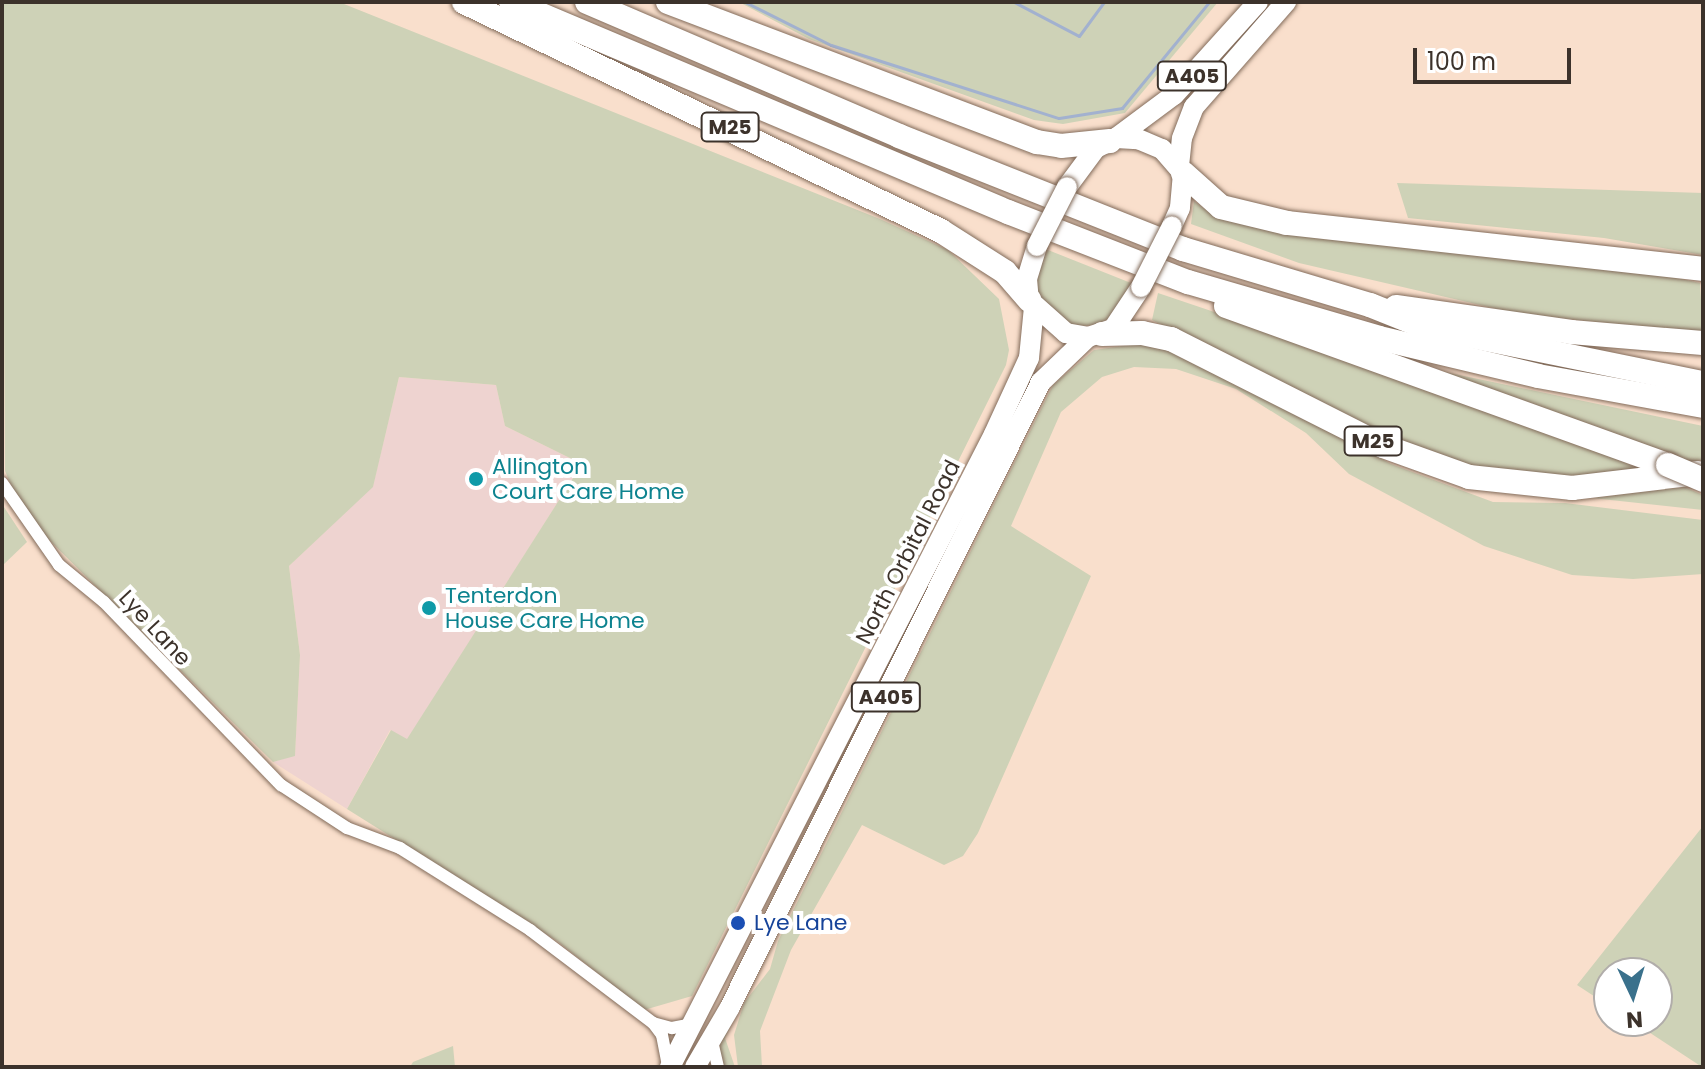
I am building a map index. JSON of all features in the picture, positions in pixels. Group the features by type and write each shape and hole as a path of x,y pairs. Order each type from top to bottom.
{"highway":[{"name":"M25","path":"464,2 941,231 1005,272 1031,304"},
{"name":"M25","path":"511,2 1008,212 1188,282 1408,345 1703,406"},
{"name":"M25","path":"587,2 1075,208 1183,249 1370,305 1422,326 1525,350 1703,383"},
{"path":"668,2 1037,142 1061,146 1113,140 1150,143 1221,207 1287,223 1703,269"},
{"name":"A405","path":"1113,140 1174,95 1258,2"},
{"name":"A405","path":"1181,169 1182,138 1194,107 1286,2"},
{"name":"North Orbital Road","path":"669,1067 696,1023 1022,376 1033,344 1027,279 1037,246 1067,187 1087,156 1113,140"},
{"name":"North Orbital Road","path":"695,1067 712,1041 1029,403 1049,371 1095,336 1121,321 1180,208 1181,169"},
{"path":"1188,282 1235,311 1703,480"},
{"path":"1031,304 1061,331 1095,336"},
{"path":"1370,305 1571,332 1703,343"},
{"name":"M25","path":"1095,336 1142,333 1171,339 1383,446 1469,477 1572,488 1703,472"}],"street":[{"name":"Lye Lane","path":"2,483 59,565 104,602 281,785 347,828 400,848 530,930 653,1023"},
{"path":"653,1023 672,1028 696,1023"},
{"path":"653,1023 662,1035 669,1067"},
{"path":"712,1041 718,1067"}],"shaded area":[{"path":"399,377 496,385 505,426 582,464 407,740 390,730 347,809 273,762 295,755 300,655 289,566 373,486"}],"green space":[{"path":"2,2 339,2 880,219 948,250 999,299 1009,350 1006,365 692,996 644,1010 557,941 347,809 391,730 407,739 582,464 505,426 496,385 399,377 373,487 289,566 300,655 295,756 273,762 24,515 5,471"},
{"path":"739,2 1218,2 1125,113 1063,124 1034,120 809,39"},
{"path":"1397,183 1703,193 1703,255 1604,238 1408,218"},
{"path":"1194,201 1212,214 1636,269 1700,283 1703,333 1519,314 1299,263 1191,224"},
{"path":"1043,248 1131,283 1114,314 1100,324 1072,327 1040,302 1035,275"},
{"path":"1158,293 1492,406 1654,475 1534,482 1416,452 1152,320"},
{"path":"1137,344 1172,351 1271,397 1391,464 1493,502 1565,503 1703,520 1703,574 1633,579 1572,575 1484,546 1349,474 1306,433 1236,389 1176,369 1134,367 1102,377 1061,412 1011,526 1091,576 978,833 963,856 944,865 862,825 791,950 760,1031 762,1067 738,1067 734,1035 744,1003 770,969 778,941 1053,385 1094,350"},
{"path":"1440,371 1703,426 1703,460 1691,462"},
{"path":"1684,487 1703,495 1703,510 1592,498"},
{"path":"2,504 27,542 2,566"},
{"path":"1703,826 1703,1067 1656,1037 1673,1037 1673,957 1599,957"},
{"path":"1593,965 1593,996 1577,985"},
{"path":"735,1016 725,1038 735,1067 722,1067 719,1043"},
{"path":"453,1046 455,1067 410,1067 413,1062"}],"waterway":[{"path":"745,2 831,45 1059,118 1122,108 1209,2"},
{"path":"1014,2 1079,36 1104,2"}],"place":[{"name":"Allington Court Care Home","path":"476,479"},
{"name":"Tenterdon House Care Home","path":"429,608"},
{"name":"Lye Lane","path":"738,923"}]}
